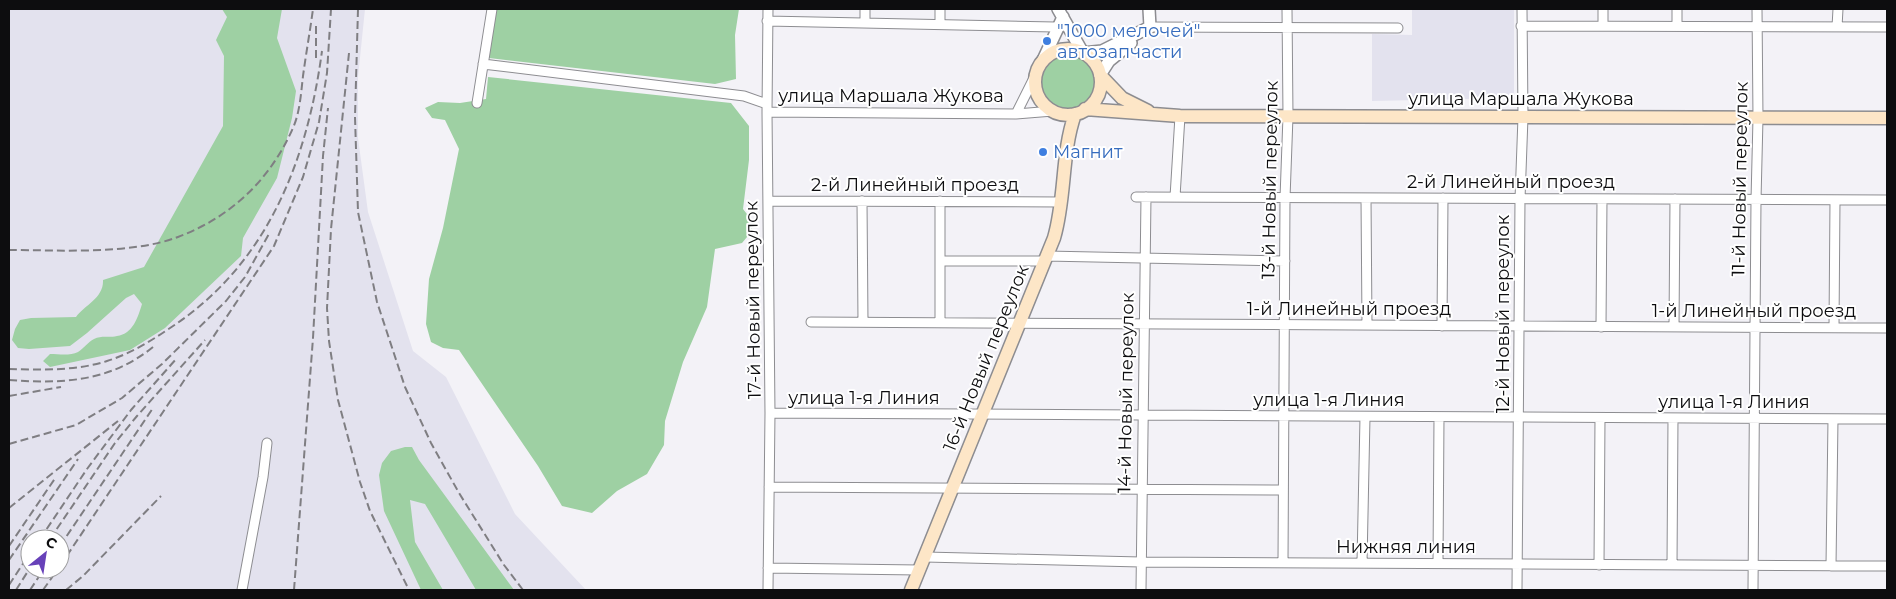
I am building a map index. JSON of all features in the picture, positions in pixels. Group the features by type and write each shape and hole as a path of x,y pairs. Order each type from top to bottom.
{"main road":[{"path":"1054,111 1065,114 1080,111 1092,103 1097,95 1100,86 1100,75 1092,60 1084,53 1073,50 1062,50 1052,53 1043,60 1036,76 1036,90 1039,98 1054,111 1069,132"},
{"name":"улица Маршала Жукова","path":"1100,75 1122,98 1155,114"},
{"name":"улица Маршала Жукова","path":"1080,111 1180,116 1887,118"},
{"name":"16-й Новый переулок","path":"911,590 1020,323 1060,218 1069,132 1080,111"}],"street":[{"path":"477,103 492,9"},
{"name":"17-й Новый переулок","path":"768,9 770,413 768,590"},
{"path":"865,9 865,23"},
{"path":"940,9 940,24"},
{"path":"1149,9 1150,27"},
{"name":"13-й Новый переулок","path":"1283,562 1288,116 1287,9"},
{"name":"12-й Новый переулок","path":"1517,590 1520,199 1523,117 1522,9"},
{"path":"1603,9 1603,26"},
{"path":"1677,9 1677,26"},
{"name":"11-й Новый переулок","path":"1753,590 1758,118 1757,9"},
{"path":"1838,9 1838,26"},
{"path":"1060,13 1084,53 1102,51 1150,27 1398,28"},
{"path":"1043,60 1056,31 1060,13"},
{"path":"768,21 1054,27 1056,31"},
{"path":"1522,26 1887,27"},
{"path":"1100,75 1109,61 1150,27"},
{"name":"улица Маршала Жукова","path":"483,64 744,96 767,108 1016,114 1054,111"},
{"name":"улица Маршала Жукова","path":"1016,114 1036,76"},
{"path":"1175,197 1180,116"},
{"name":"2-й Линейный проезд","path":"1136,197 1887,200"},
{"name":"14-й Новый переулок","path":"1141,590 1146,197"},
{"path":"1366,198 1367,325"},
{"path":"1442,198 1442,326"},
{"path":"1600,327 1602,199"},
{"path":"1674,327 1675,200"},
{"path":"1834,327 1835,200"},
{"name":"2-й Линейный проезд","path":"768,201 1061,202"},
{"path":"862,201 863,322"},
{"path":"940,202 940,322"},
{"path":"941,261 1145,258 1285,261"},
{"name":"1-й Линейный проезд","path":"811,322 1887,328"},
{"name":"улица 1-я Линия","path":"770,413 1364,418 1887,419"},
{"path":"1438,417 1438,564"},
{"path":"1362,563 1364,418"},
{"path":"1598,564 1600,418"},
{"path":"1672,565 1673,418"},
{"path":"1831,566 1833,418"},
{"path":"242,590 263,477 267,443"},
{"path":"769,487 1283,490"},
{"name":"Нижняя линия","path":"925,557 1142,562 1887,566"},
{"path":"768,568 919,570"}],"shaded area":[{"path":"9,9 365,9 358,77 358,138 368,212 413,351 446,377 515,514 586,590 9,590"},
{"path":"1412,9 1514,9 1514,98 1372,101 1372,34 1412,35"}],"green space":[{"path":"222,9 282,9 277,38 296,91 292,118 277,178 243,238 241,256 165,328 130,350 50,367 43,361 50,354 75,353 97,338 123,335 137,319 142,304 134,294 126,298 70,346 18,348 12,340 20,320 76,317 100,292 103,280 144,267 223,126 224,56 216,40 227,17"},
{"path":"496,9 739,9 735,35 736,79 715,84 489,58"},
{"path":"1067,54 1078,56 1087,62 1093,71 1095,82 1093,93 1087,102 1078,108 1067,110 1056,108 1047,102 1041,93 1039,82 1041,71 1047,62 1056,56"},
{"path":"488,77 731,103 749,126 749,160 743,209 750,218 752,231 742,243 715,249 707,307 683,362 665,421 664,445 647,474 617,491 592,513 562,506 538,466 459,350 443,348 431,342 426,324 429,279 443,228 459,149 445,120 432,118 425,108 438,102 460,103 486,99"},
{"path":"412,447 419,460 514,590 476,590 425,504 410,500 415,542 443,590 421,590 384,511 379,475 382,463 391,451"}],"railway":[{"path":"9,250 72,251 139,247 159,243 197,229 232,207 247,195 273,164 293,128 300,102 313,9"},
{"path":"70,551 274,246 303,177 319,122 327,73 331,9"},
{"path":"358,9 355,117 358,212 377,302 405,387 431,443 459,493 504,565 523,590"},
{"path":"316,26 316,61"},
{"path":"9,369 46,370 83,367 123,355 167,330 201,305 231,276 256,244 276,209 292,172 305,133 315,93 322,51"},
{"path":"349,53 331,229 327,308 329,341 338,400 360,482 370,511 409,590"},
{"path":"294,590 313,338 323,156 328,108"},
{"path":"9,444 76,425 122,398 162,364 226,301 245,277 270,232"},
{"path":"57,529 115,443 205,340"},
{"path":"9,380 67,381 103,374 137,359 153,347"},
{"path":"47,529 87,469 131,410 177,358"},
{"path":"9,396 61,387"},
{"path":"70,531 153,408"},
{"path":"9,508 118,421"},
{"path":"9,560 78,459"},
{"path":"9,546 56,477"},
{"path":"66,590 83,576 161,496"},
{"path":"9,585 20,568"},
{"path":"16,590 23,579"},
{"path":"30,590 37,579"},
{"path":"43,590 51,579"}],"place":[{"name":"\"1000 мелочей\" автозапчасти","path":"1047,41"},
{"name":"Магнит","path":"1043,152"}]}
